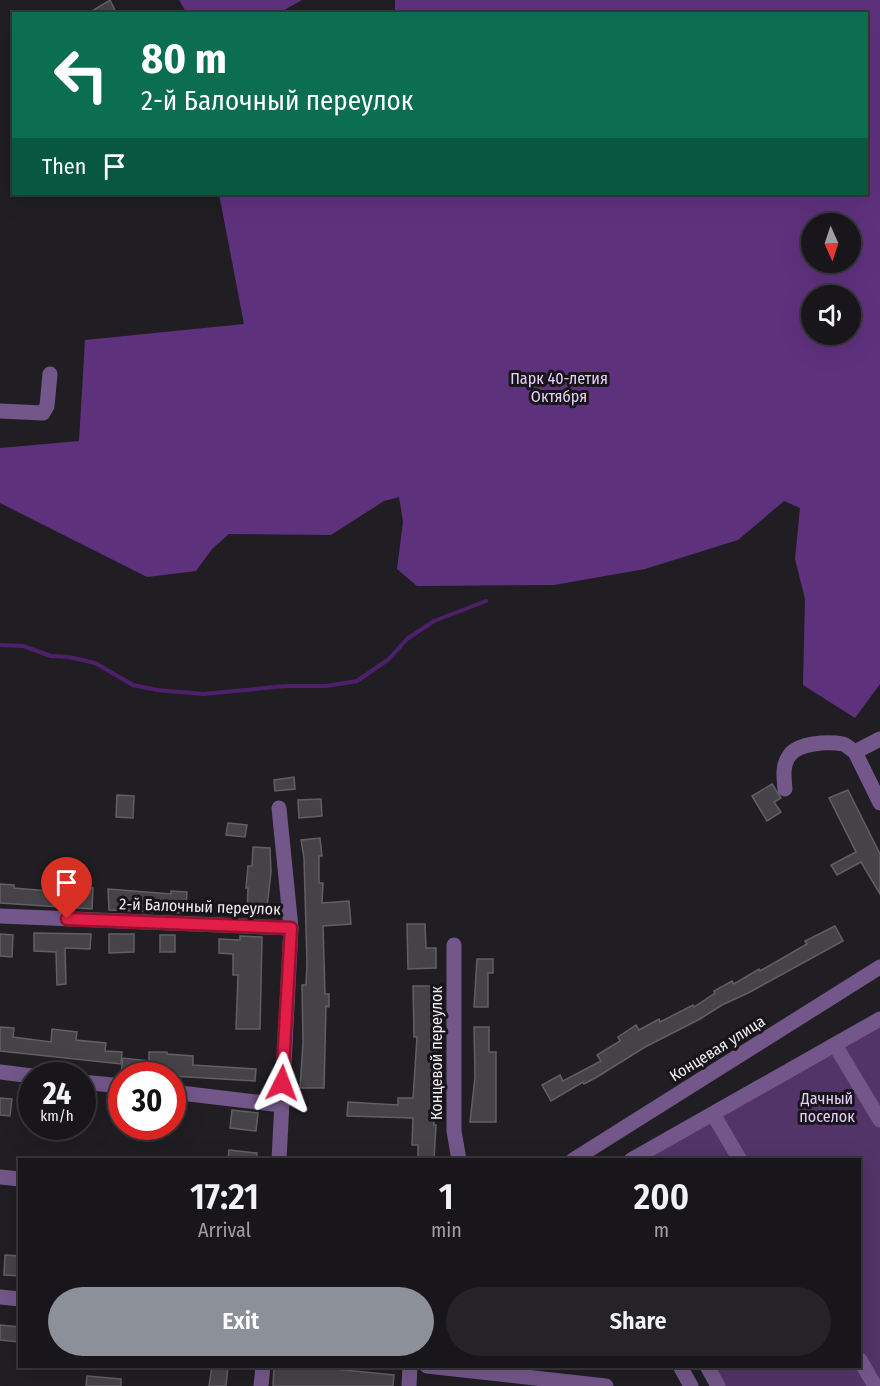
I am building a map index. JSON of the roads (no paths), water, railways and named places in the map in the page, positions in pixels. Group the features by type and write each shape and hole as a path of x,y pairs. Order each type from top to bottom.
{"street":[{"path":"0,411 42,413 47,406 50,374"},
{"path":"855,752 880,739"},
{"path":"785,789 784,766 789,755 797,748 813,744 844,744 855,752 880,803"},
{"path":"279,808 291,928 279,1158"},
{"name":"2-й Балочный переулок","path":"0,916 291,928"},
{"name":"Концевой переулок","path":"454,945 454,1131 459,1158"},
{"name":"Концевая улица","path":"576,1158 880,967"},
{"path":"635,1158 880,1019"},
{"path":"835,1044 880,1120"},
{"path":"0,1072 18,1074"},
{"path":"186,1094 281,1105"},
{"path":"713,1114 739,1158"},
{"path":"0,1177 18,1179"},
{"path":"0,1298 18,1299"},
{"path":"861,1362 875,1386"},
{"path":"261,1386 263,1368"},
{"path":"409,1386 410,1368"},
{"path":"445,1368 606,1386"},
{"path":"681,1368 691,1386"},
{"path":"707,1368 718,1386"}],"waterway":[{"path":"0,645 23,646 51,656 69,657 95,663 133,685 157,690 203,694 286,686 326,686 357,681 389,659 407,639 434,621 486,601"}],"park label":[{"name":"Парк 40-летия Октября","path":"559,387"},
{"name":"Дачный поселок","path":"827,1107"}]}
